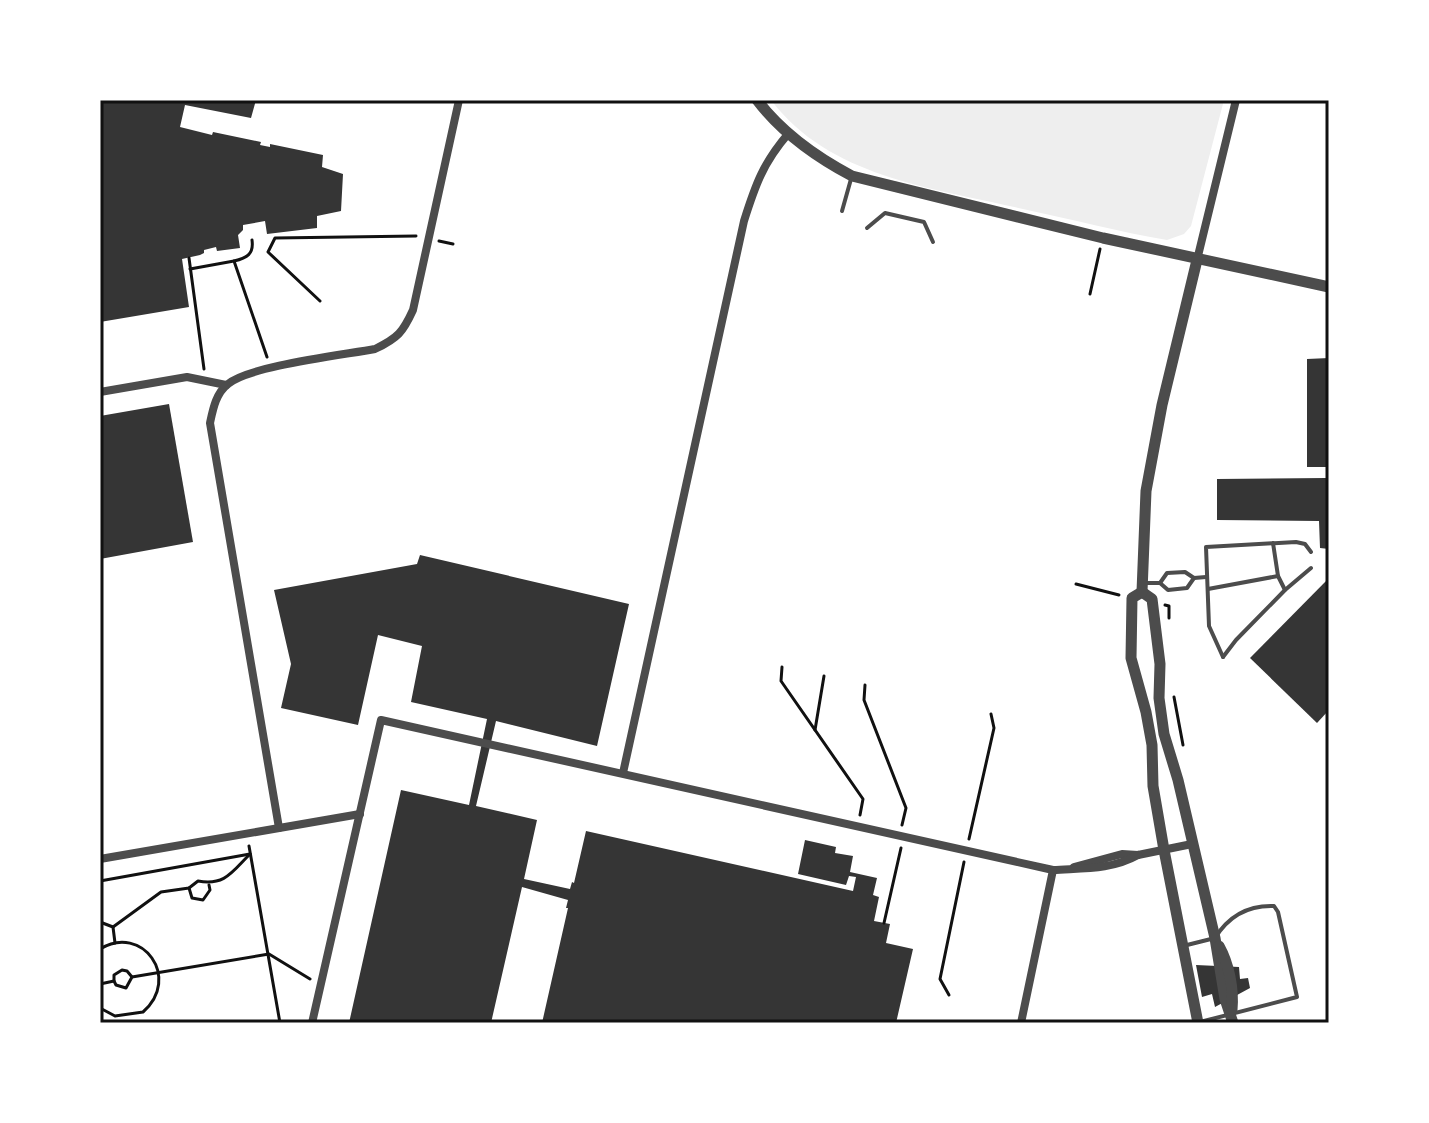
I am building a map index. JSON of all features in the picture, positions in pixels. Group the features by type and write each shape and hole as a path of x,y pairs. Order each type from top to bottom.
{"street":[{"path":"279,828 210,423 214,404 226,385 245,373 375,349 405,330 413,310 459,100"},
{"path":"757,100 788,134 832,166 852,176 1197,260 1329,287"},
{"path":"1198,1023 1153,786 1152,745 1146,712 1131,658 1132,598 1142,588 1146,491 1151,461 1236,100"},
{"path":"623,773 744,221 757,177 772,152 788,134"},
{"path":"100,392 187,377 226,385"},
{"path":"1142,588 1152,599 1164,734 1178,780 1215,938 1226,958 1233,998 1232,1019"},
{"path":"312,1023 381,720 1053,870 1069,869 1084,862 1122,854 1138,855 1192,844"},
{"path":"100,859 360,814"},
{"path":"1021,1023 1053,870"}],"lane":[{"path":"842,211 852,176"},
{"path":"867,228 885,213 924,222 933,242"},
{"path":"1311,552 1305,544 1273,542 1206,547 1209,626 1223,657 1285,590 1311,568"},
{"path":"1273,542 1278,576 1285,590"},
{"path":"1142,588 1160,583 1167,573 1185,572 1194,578 1207,577"},
{"path":"1208,589 1278,576"},
{"path":"1160,583 1168,590 1187,588 1194,578"},
{"path":"1182,946 1215,938 1225,922 1240,913 1274,906 1278,912 1297,997 1232,1019 1198,1023"}],"path":[{"path":"320,301 268,252 275,238 414,236 453,244"},
{"path":"1090,294 1103,238"},
{"path":"190,269 234,261 250,254 252,240"},
{"path":"189,258 205,381"},
{"path":"234,261 270,368"},
{"path":"782,667 781,681 863,799 857,826"},
{"path":"815,730 824,676"},
{"path":"865,685 864,700 906,808 884,923"},
{"path":"247,833 280,1023"},
{"path":"100,881 250,854"},
{"path":"113,927 161,892 189,888 198,881 209,885 225,879 250,854"},
{"path":"189,888 192,898 203,900 210,890 209,885"},
{"path":"100,922 113,927"},
{"path":"113,927 115,943"},
{"path":"100,949 115,943 131,944 144,950 160,973 161,980 156,995 143,1012 115,1016 100,1008"},
{"path":"132,977 269,954 321,986"},
{"path":"122,970 132,977 126,988 116,985 114,981 114,975 122,970"},
{"path":"100,984 114,981"}],"shaded area":[{"path":"771,100 1224,100 1191,226 1184,234 1167,240 954,194 886,176 823,147 795,126"}],"building":[{"path":"100,100 256,100 251,118 185,105 180,127 323,155 322,167 343,174 341,211 317,216 317,228 267,234 265,221 243,225 238,235 240,248 217,251 216,247 182,259 189,307 100,322"},
{"path":"1329,358 1329,549 1320,548 1319,521 1217,520 1217,479 1326,478 1326,467 1307,467 1307,359"},
{"path":"169,404 193,542 100,559 100,416"},
{"path":"420,555 629,604 597,746 496,721 476,806 537,820 524,879 570,889 586,831 853,891 856,877 849,876 846,885 798,874 805,840 836,847 835,853 853,856 850,872 877,878 873,895 879,897 874,921 890,924 886,943 913,949 896,1023 542,1023 568,900 522,887 491,1023 349,1023 401,790 469,805 487,719 411,702 422,646 378,635 358,725 281,708 291,664 274,590 417,564"},
{"path":"1329,578 1329,710 1317,723 1250,658"},
{"path":"1196,965 1239,967 1240,979 1248,978 1250,988 1215,1007 1212,994 1202,997"}]}
